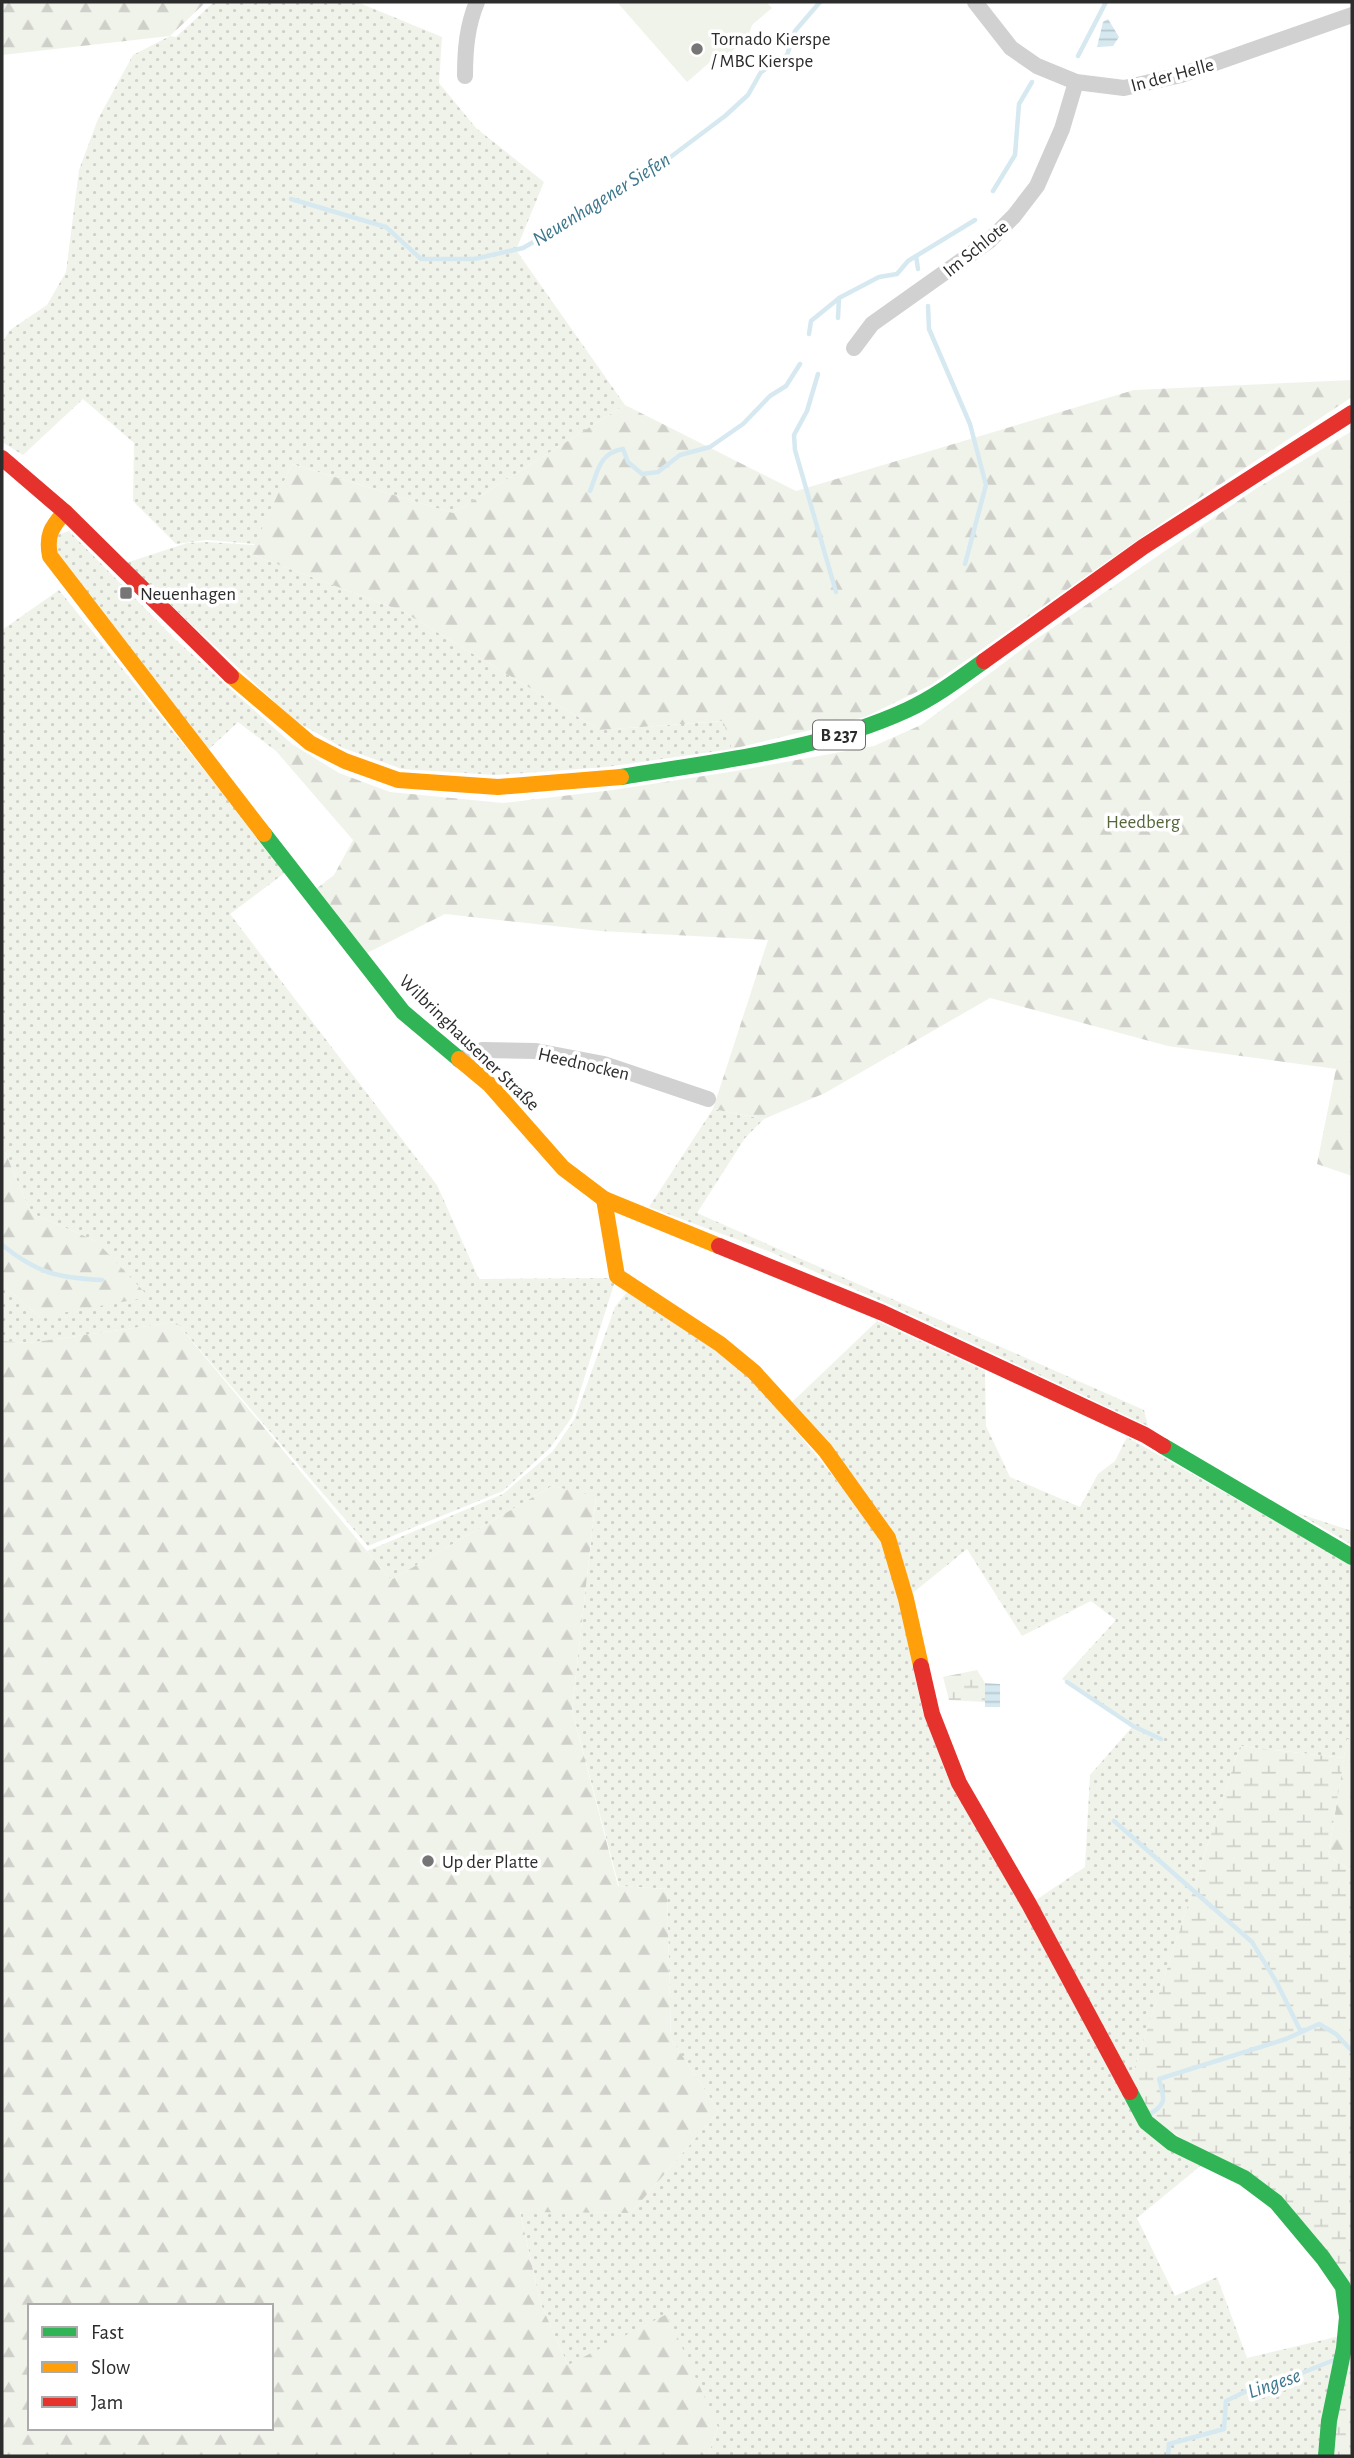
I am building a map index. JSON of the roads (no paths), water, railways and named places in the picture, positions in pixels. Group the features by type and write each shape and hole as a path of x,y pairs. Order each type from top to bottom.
{"street":[{"path":"465,76 469,29 477,2"},
{"name":"In der Helle","path":"975,2 1012,48 1037,66 1076,82 1124,88 1181,75 1352,15"},
{"path":"1348,2 1352,15"},
{"name":"Im Schlote","path":"854,348 872,324 989,241 1014,216 1037,186 1062,129 1076,82"},
{"name":"B 237","path":"2,458 65,512 243,687 310,743 345,761 398,780 498,788 612,778 760,754 820,741 871,725 909,709 947,687 1143,547 1352,413"},
{"name":"Wilbringhausener Straße","path":"65,512 49,529 46,540 50,556 403,1012 489,1084 563,1168 604,1199 883,1313 1133,1430 1203,1468 1352,1557"},
{"name":"Heednocken","path":"459,1060 482,1050 536,1051 604,1064 708,1099"},
{"path":"604,1199 617,1276 720,1344 754,1372 825,1450 888,1538 906,1600 932,1714 959,1783 1029,1904 1146,2122 1172,2143 1244,2178 1276,2203 1343,2287 1347,2317 1344,2348 1329,2421 1326,2456"}],"waterway":[{"name":"Neuenhagener Siefen","path":"291,199 386,227 421,259 474,259 523,248 640,180 725,116 748,95 761,72 787,55 795,31 820,2"},
{"path":"1078,56 1106,2"},
{"path":"993,191 1015,155 1019,104 1032,82"},
{"path":"838,318 839,298 879,277 897,274 908,261 975,220"},
{"path":"916,256 918,269"},
{"path":"809,334 811,321 838,299"},
{"path":"928,306 929,329 970,424 986,485 965,564"},
{"path":"590,491 600,464 615,451 623,449 628,462 642,474 658,472 680,455 710,447 743,424 770,396 786,386 800,364"},
{"path":"818,374 807,411 794,435 795,450 836,592"},
{"path":"2,1245 37,1268 73,1278 102,1280"},
{"path":"1067,1682 1133,1726 1161,1739"},
{"path":"1114,1821 1252,1942 1277,1983 1300,2030 1306,2030"},
{"path":"1150,2114 1160,2107 1163,2100 1159,2079 1286,2039 1319,2024 1336,2034 1352,2051"},
{"name":"Lingese","path":"1168,2456 1169,2444 1224,2429 1226,2401 1261,2384 1277,2383 1334,2360"}],"place":[{"name":"Tornado Kierspe / MBC Kierspe","path":"697,49"},
{"name":"Neuenhagen","path":"126,593"},
{"name":"Up der Platte","path":"428,1861"}],"park label":[{"name":"Heedberg","path":"1143,821"}]}
